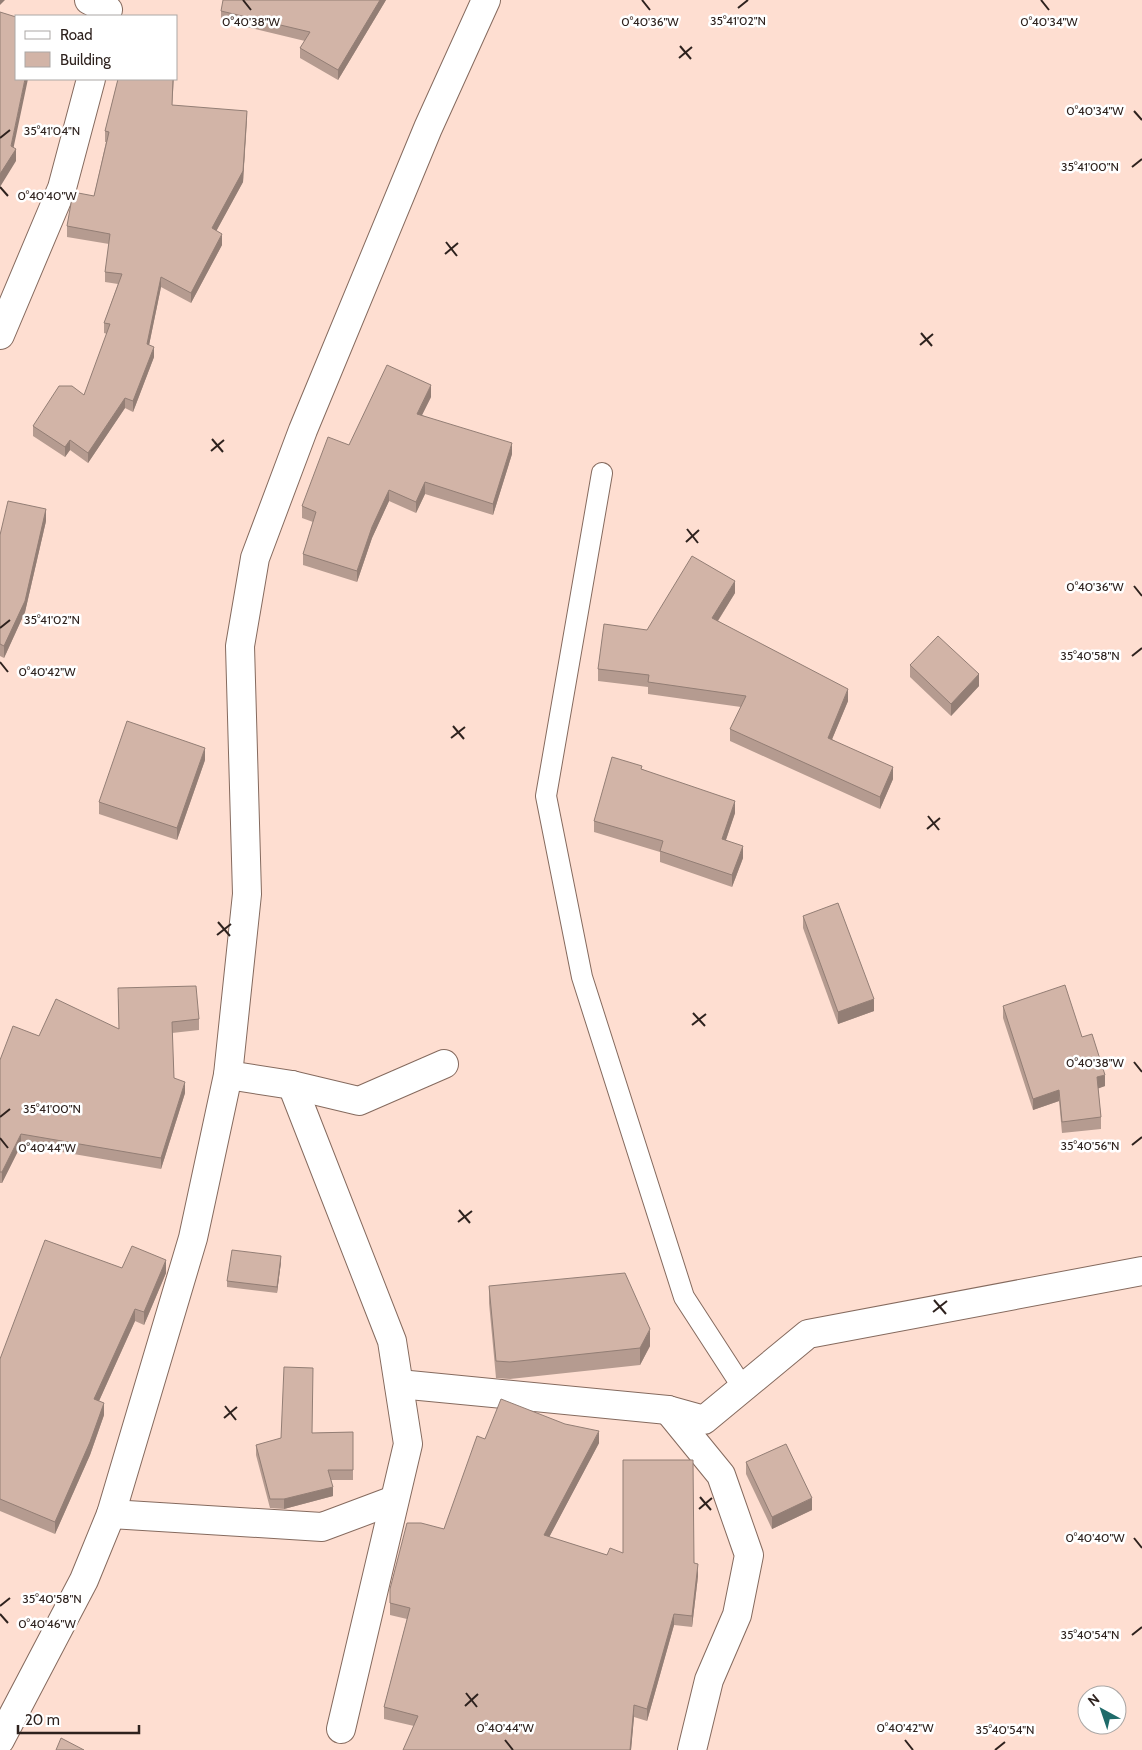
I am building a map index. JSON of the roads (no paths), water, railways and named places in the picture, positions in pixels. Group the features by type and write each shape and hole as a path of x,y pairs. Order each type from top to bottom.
{"street":[{"path":"0,1740 7,1709 84,1580 111,1514 193,1238 228,1075 247,894 240,646 255,558 303,430 428,128 486,0"},
{"path":"0,335 62,188 91,80"},
{"path":"228,1075 292,1084 359,1101 444,1064"},
{"path":"292,1084 392,1341 408,1444 341,1729"},
{"path":"398,1384 668,1410 704,1420 808,1334 1142,1271"},
{"path":"668,1410 720,1474 748,1555 737,1615 709,1680 692,1750"},
{"path":"111,1514 322,1527 394,1500"}],"lane":[{"path":"602,473 546,796 582,977 684,1297 743,1388"}]}
